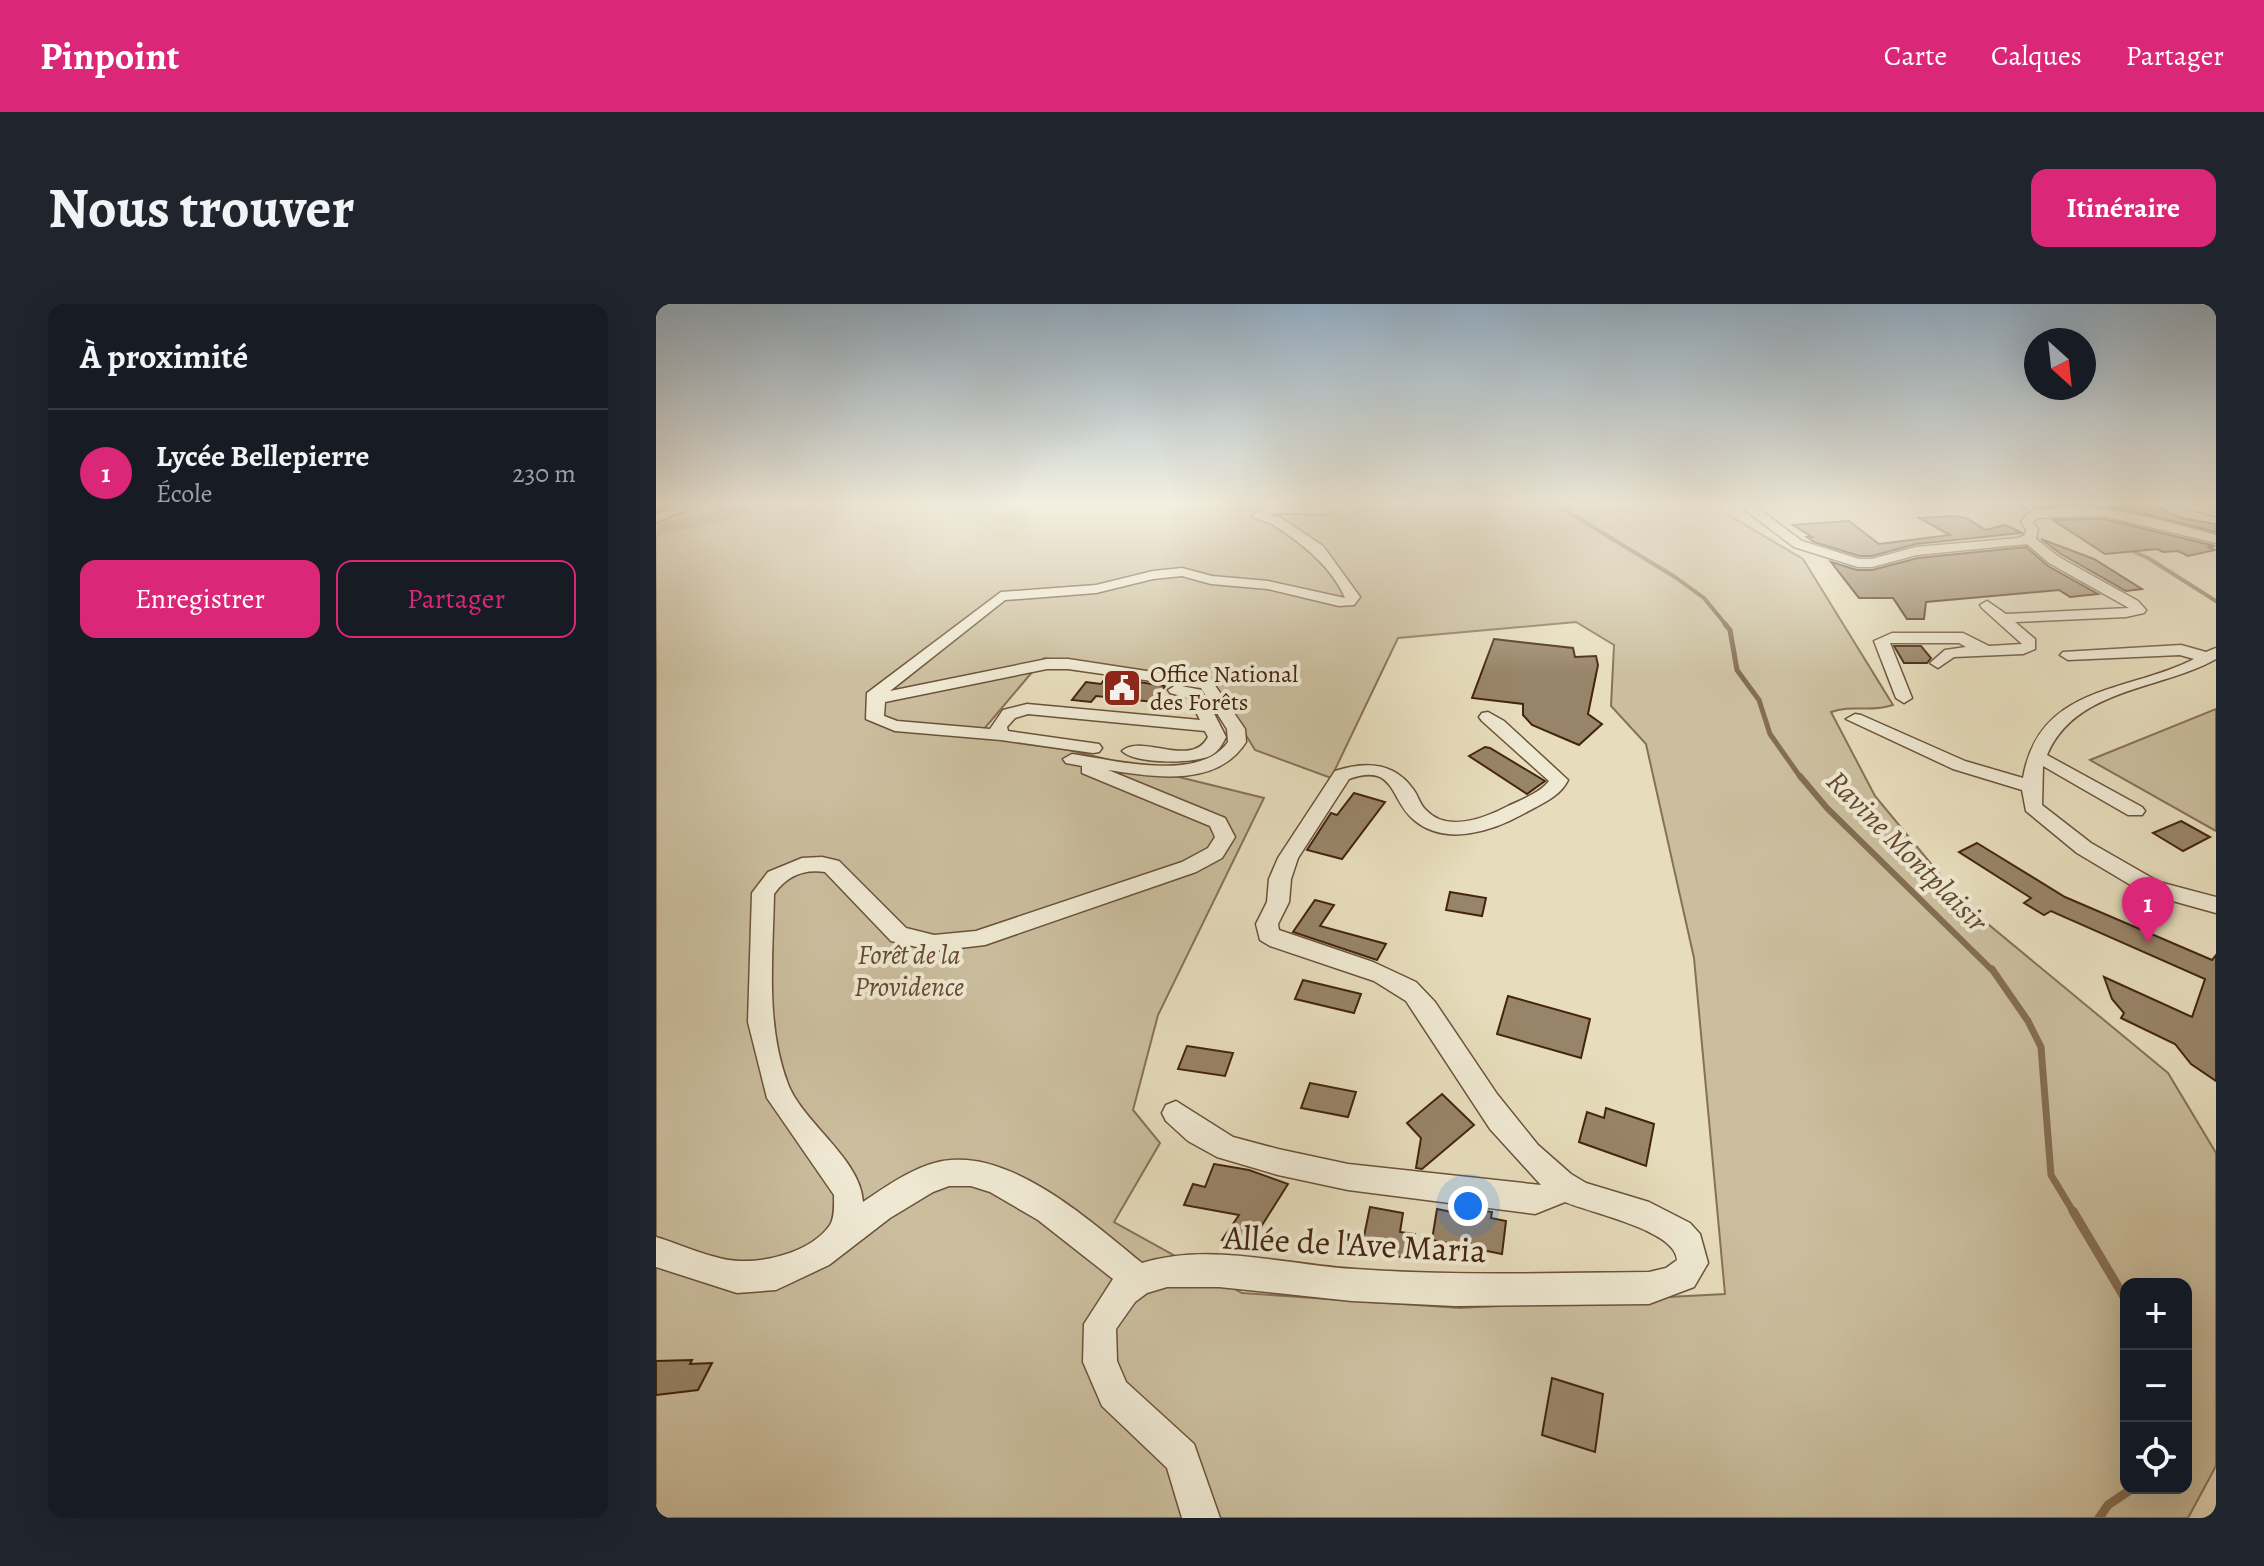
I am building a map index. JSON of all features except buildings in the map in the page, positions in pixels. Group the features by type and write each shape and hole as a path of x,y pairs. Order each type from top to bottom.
{"street":[{"path":"880,693 1021,667 1068,664 1206,684 1236,729 1237,742 1224,758 1200,767 1173,771 1001,735 895,726 875,719 880,693 994,599 1011,594 1096,589 1153,575 1182,572 1211,580 1268,585 1349,602 1353,597 1326,561"},
{"path":"1851,561 1881,561"},
{"path":"2004,618 2139,610 2055,561"},
{"path":"1938,663 1950,653 2030,646 2030,642 1987,605"},
{"path":"1904,698 1882,641 1963,638 1988,651"},
{"path":"2068,655 2181,650 2212,655"},
{"path":"2212,655 2086,702 2068,712 2054,725 2032,766 2030,786 2033,807 2084,848 2152,888 2216,905"},
{"path":"1067,749 1118,750 1185,757 1199,754 1216,744 1217,737 1196,694 1176,690"},
{"path":"1001,735 998,727 1016,711 1211,726"},
{"path":"1067,749 1083,715"},
{"name":"Allée de l'Ave Maria","path":"1138,1280 1167,1271 1219,1271 1352,1285 1441,1289 1604,1289 1671,1285 1685,1276 1692,1264 1691,1248 1682,1234 1667,1222 1586,1199 1564,1186 1519,1145 1494,1113 1430,1015 1406,987 1268,934 1267,924 1278,902 1280,879 1288,858 1342,775 1357,769 1372,768 1394,777 1418,814 1437,825 1459,829 1488,823 1555,788 1559,780 1551,770 1524,751 1506,729 1488,717"},
{"path":"1855,719 1959,765 2030,786"},
{"path":"1118,750 1141,720"},
{"path":"842,1234 849,1211 848,1191 776,1090 760,1022 763,893 771,879 793,867 817,862 832,866 899,935 934,943 977,939 1189,867 1215,853 1225,837 1218,822 1081,766 1067,749"},
{"path":"2037,757 2064,768 2089,786 2135,811"},
{"path":"1176,1113 1198,1132 1227,1148 1348,1177 1535,1200 1546,1198 1564,1186"},
{"path":"656,1252 737,1277 776,1274 818,1254 842,1234 919,1186 947,1173 970,1171 1008,1183 1096,1244 1138,1280 1124,1291 1100,1324 1100,1362 1114,1394 1181,1457 1201,1518"}],"green space":[{"name":"Forêt de la Providence","path":"656,561 1804,561 1893,705 1831,712 1875,796 1965,905 2168,1073 2216,1153 2216,1466 2188,1518 656,1518","holes":["1576,622 1614,645 1611,706 1646,744 1694,958 1725,1294 1460,1308 1242,1293 1114,1222 1160,1143 1133,1110 1158,1015 1264,798 984,729 1044,658 1212,680 1255,750 1331,778 1398,638"]},
{"path":"2216,709 2216,831 2090,760"}],"waterway":[{"name":"Ravine Montplaisir","path":"1648,561 1704,598 1727,626"},
{"path":"2152,561 2216,601"},
{"name":"Ravine Montplaisir","path":"1725,624 1730,630 1737,670 1759,700 1770,734 1801,778"},
{"name":"Ravine Montplaisir","path":"1800,776 1827,808 1993,971"},
{"name":"Ravine Montplaisir","path":"1992,969 2028,1021 2041,1047 2051,1175 2074,1213"},
{"name":"Ravine Montplaisir","path":"2073,1211 2120,1290"},
{"name":"Ravine Montplaisir","path":"2099,1518 2108,1505 2124,1494"}],"place":[{"name":"Office National des Forêts","path":"1122,688"},
{"name":"Lycée Bellepierre","path":"2148,943"}]}
